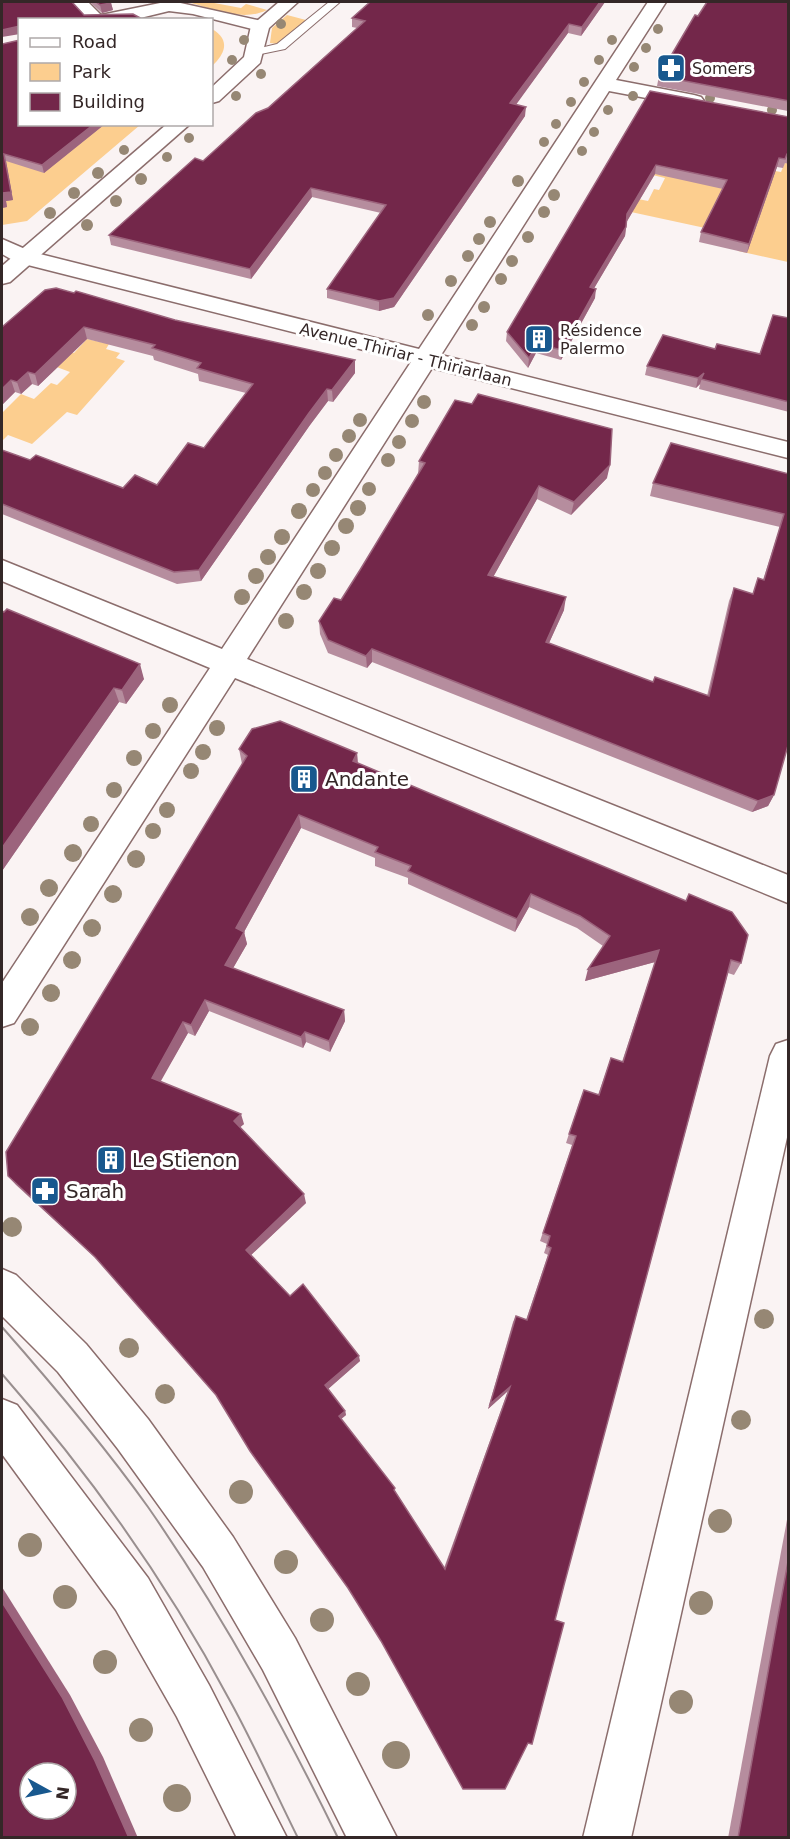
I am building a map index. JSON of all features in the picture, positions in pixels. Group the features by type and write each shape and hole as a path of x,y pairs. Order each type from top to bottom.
{"street":[{"path":"79,2 93,18"},
{"path":"213,97 253,59 260,26 290,2"},
{"path":"2,1012 657,2"},
{"path":"112,18 172,4 260,26"},
{"path":"605,84 708,103"},
{"path":"2,277 178,126"},
{"name":"Avenue Thiriar - Thiriarlaan","path":"2,244 24,257 789,450"},
{"path":"2,570 789,889"},
{"path":"607,1838 789,1056"},
{"path":"2,1289 72,1358 133,1434 218,1552 279,1654 373,1838"},
{"path":"2,1419 132,1594 193,1701 263,1838"}],"lane":[{"path":"256,52 282,48 335,2"}],"green space":[{"path":"209,2 241,8 246,4 267,10 239,15 191,3"},
{"path":"287,15 306,20 278,44 270,43 272,28"},
{"path":"213,30 224,42 220,57 213,65"},
{"path":"2,98 18,121 18,126 139,126 27,221 2,225"},
{"path":"788,160 788,262 738,251 719,231 631,212 633,198 648,201 654,189 659,190 665,178 640,172 758,168 781,172"},
{"path":"87,339 109,344 106,349 120,353 116,358 125,361 77,415 67,412 32,444 8,435 2,441 2,413 21,394 34,399 51,383 57,385 70,372 54,366 70,352 74,353"}],"building":[{"path":"2,2 72,2 84,15 133,14 140,18 18,18 18,26 2,30"},
{"path":"96,2 108,2 111,3 100,5"},
{"path":"370,2 600,2 582,27 569,24 510,103 526,107 394,298 379,301 327,289 386,205 311,188 250,269 109,235 195,158 203,161 256,113 268,108 365,21 352,18"},
{"path":"707,2 789,2 789,101 659,76 695,15 698,16"},
{"path":"18,40 18,126 91,126 42,165 4,154 11,192 3,193 4,200 2,200 2,44"},
{"path":"650,91 789,117 789,154 785,159 779,158 749,244 701,232 727,180 656,165 627,214 626,227 590,287 596,289 562,350 537,344 529,358 507,332"},
{"path":"56,288 74,293 76,291 175,320 355,360 332,390 327,389 309,413 199,570 174,572 2,504 2,450 30,460 36,455 123,488 135,475 157,485 188,443 204,448 253,384 197,368 201,363 152,348 155,345 84,327 35,374 28,372 17,382 11,380 2,389 2,327 45,290"},
{"path":"773,315 789,318 789,402 701,379 704,373 698,378 647,366 663,335 715,349 717,344 760,354"},
{"path":"478,394 612,429 610,465 574,502 539,486 488,575 566,597 546,642 653,682 655,677 709,696 734,588 753,594 758,578 764,580 784,514 653,483 671,443 789,474 789,742 774,795 758,801 372,649 366,656 328,640 319,621 334,598 341,600 360,570 425,463 419,461 455,400 472,404"},
{"path":"7,609 140,664 122,690 114,688 2,848 2,611"},
{"path":"280,721 357,753 353,761 686,901 689,894 732,912 748,935 741,963 731,960 564,1585 555,1620 564,1623 532,1744 528,1743 505,1789 463,1789 381,1641 348,1588 250,1451 216,1395 95,1257 8,1176 6,1152 247,756 239,749 252,729","holes":["299,815 378,847 375,852 411,866 408,871 517,919 531,894 580,916 610,936 588,969 659,950 623,1062 611,1058 599,1095 584,1090 569,1134 576,1136 543,1233 550,1236 547,1246 551,1248 527,1320 516,1316 490,1404 510,1387 445,1569 394,1490 395,1488 339,1416 345,1411 325,1385 359,1356 303,1284 290,1296 246,1250 304,1194 234,1121 241,1114 152,1078 183,1022 191,1025 205,1000 301,1037 305,1032 329,1041 344,1010 225,965 244,932 236,928"]},
{"path":"789,1556 789,1838 738,1838"},
{"path":"2,1602 62,1697 95,1761 129,1838 2,1838"}],"tram line":[{"path":"2,1327 95,1438 148,1507 175,1547 249,1669 338,1838"},
{"path":"2,1374 96,1489 180,1613 229,1699 298,1838"}],"place":[{"name":"Somers","path":"671,68"},
{"name":"Résidence Palermo","path":"539,339"},
{"name":"Andante","path":"304,779"},
{"name":"Le Stienon","path":"111,1160"},
{"name":"Sarah","path":"45,1191"}]}
